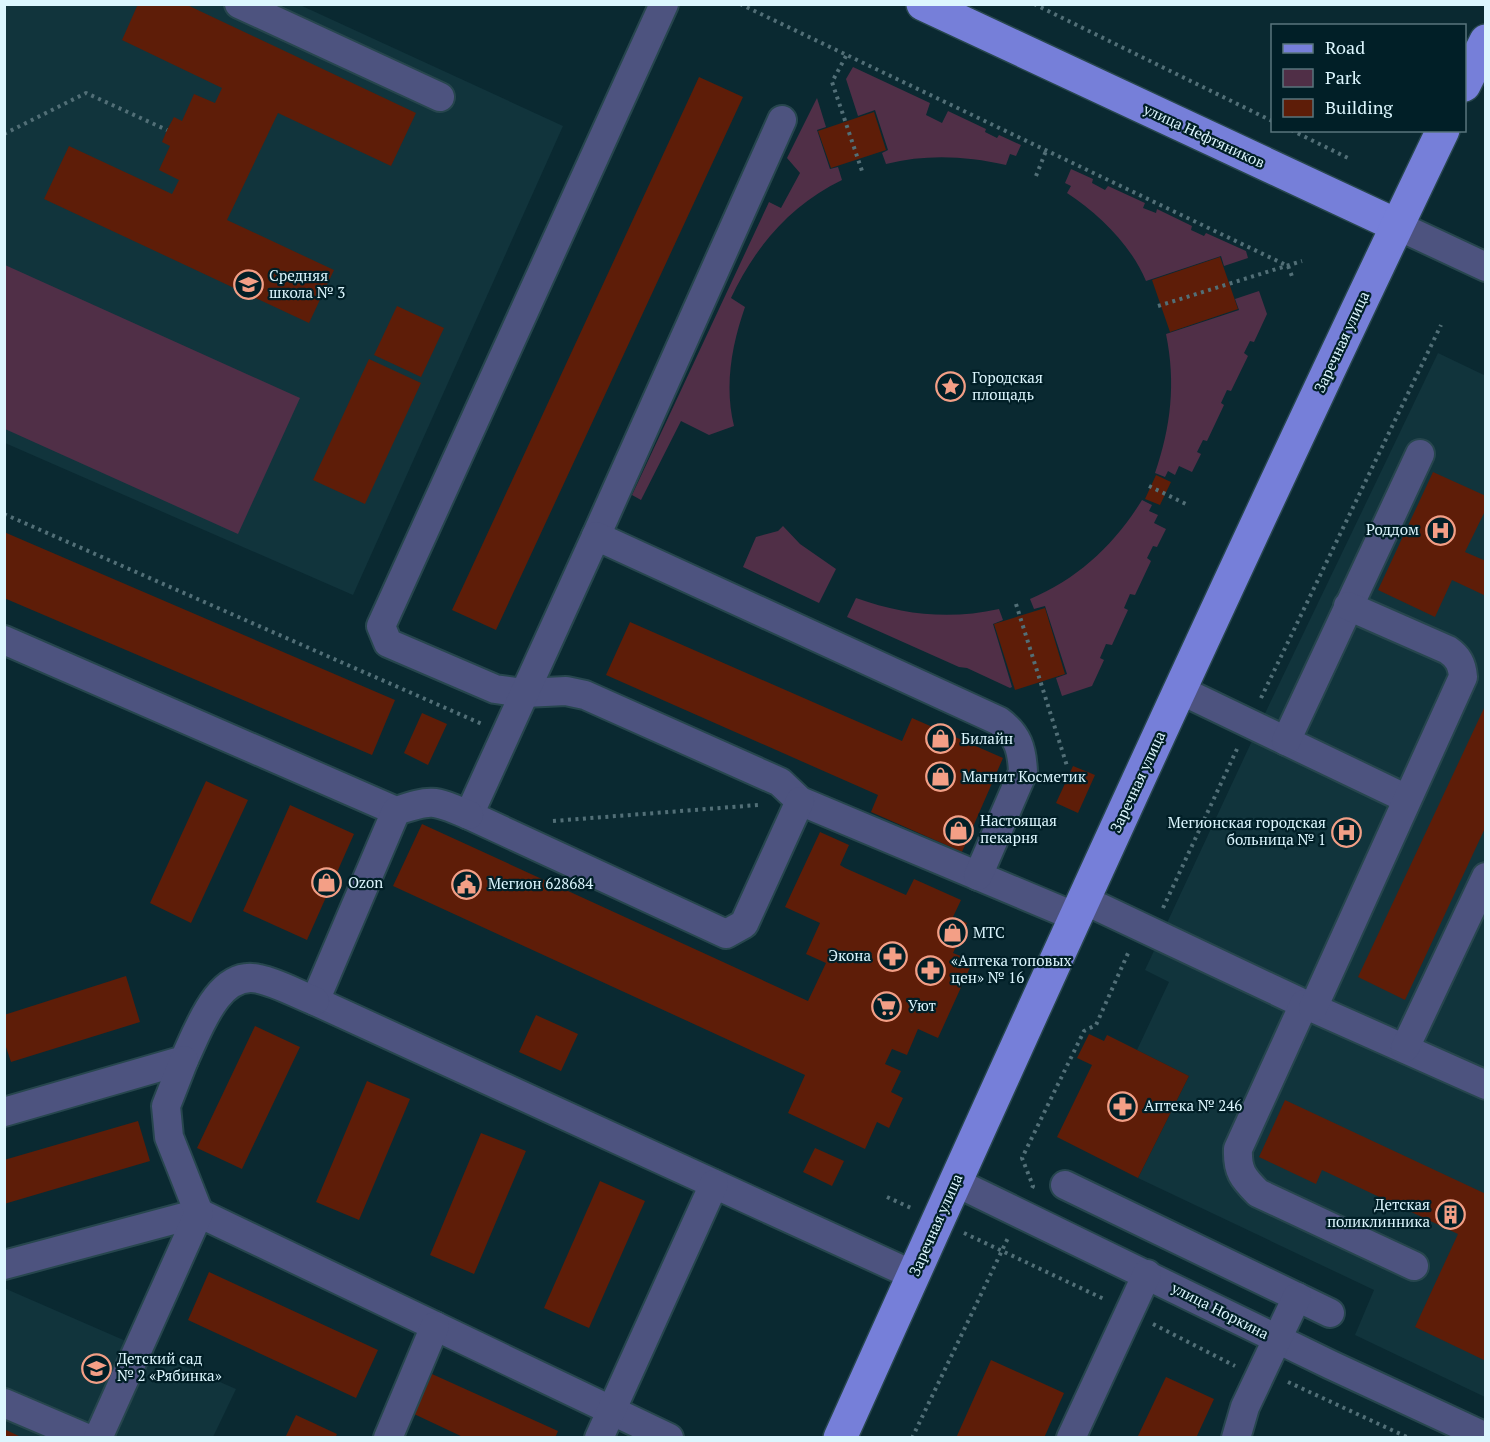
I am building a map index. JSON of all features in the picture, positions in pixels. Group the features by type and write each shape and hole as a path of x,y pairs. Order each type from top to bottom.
{"main road":[{"name":"улица Нефтяников","path":"923,4 1396,225"},
{"path":"1466,81 1485,41"},
{"name":"Заречная улица","path":"840,1437 1180,690 1396,225 1442,132"}],"street":[{"path":"239,4 440,97"},
{"path":"664,4 381,626 388,643 495,689 524,693 566,691 585,695 780,782 800,801 978,876 1148,930 1308,1006 1485,1085"},
{"path":"469,815 783,120"},
{"name":"улица Нефтяников","path":"1396,225 1485,267"},
{"path":"1286,741 1420,454"},
{"path":"596,536 999,721 1012,731 1022,754 1023,772 978,876"},
{"path":"1348,606 1448,650 1462,665 1463,677 1407,799 1238,1149 1238,1163 1244,1180 1258,1193 1414,1266"},
{"path":"4,640 396,811 425,802 438,802 726,934 744,924 800,801"},
{"path":"1180,690 1407,799"},
{"path":"315,1001 396,811"},
{"path":"1405,1048 1485,877"},
{"path":"98,1437 199,1213 169,1137 166,1106 184,1060 208,1011 223,988 238,979 258,978 315,1001 913,1275"},
{"path":"4,1112 184,1060"},
{"name":"улица Норкина","path":"955,1182 1485,1437"},
{"path":"599,1437 714,1184"},
{"path":"1065,1185 1330,1313"},
{"path":"4,1265 199,1213 669,1437"},
{"path":"1071,1437 1147,1274"},
{"path":"1236,1437 1245,1407 1297,1298"},
{"path":"388,1437 435,1326"},
{"path":"4,1403 86,1437"}],"path":[{"path":"740,4 1288,266 1293,279"},
{"path":"1034,4 1271,121"},
{"path":"846,56 832,82 862,171"},
{"path":"4,134 86,93 168,130"},
{"path":"1295,132 1348,158"},
{"path":"1036,176 1046,151"},
{"path":"1158,306 1302,261"},
{"path":"912,1437 1033,1186 1022,1158 1084,1031 1096,1025 1131,949 1157,921 1441,325"},
{"path":"1149,486 1188,505"},
{"path":"4,514 506,735"},
{"path":"1016,604 1067,766"},
{"path":"550,821 800,801"},
{"path":"1295,1384 1409,1437"}],"shaded area":[{"name":"Средняя школа № 3","path":"5,5 300,5 563,126 353,595 5,443"},
{"name":"Мегионская городская больница № 1","path":"1438,353 1486,376 1485,1397 1355,1335 1374,1290 1138,1178 1189,1076 1137,1050 1169,982 1145,970"},
{"name":"Детский сад № 2 «Рябинка»","path":"4,1288 236,1389 213,1437 5,1437"}],"green space":[{"path":"853,67 930,103 926,115 942,123 948,111 986,129 985,132 997,138 999,135 1021,145 1016,156 1010,154 1006,165 946,157 886,164 882,153 888,150 875,110 858,116 846,79"},
{"path":"817,98 826,127 817,130 830,169 838,167 842,180 806,202 776,229 751,262 731,298 745,307 736,336 731,365 730,396 734,426 709,435 681,421 641,500 632,495 769,202 781,208 800,173 787,158"},
{"path":"1071,169 1093,179 1092,183 1105,190 1108,186 1145,203 1143,208 1156,213 1157,209 1192,226 1191,230 1204,236 1206,233 1246,251 1248,258 1224,266 1221,256 1146,281 1132,255 1113,231 1067,193 1071,186 1065,183"},
{"path":"5,265 300,398 238,534 5,429"},
{"path":"1259,291 1267,314 1254,342 1250,341 1244,353 1248,356 1231,391 1227,390 1221,403 1224,405 1207,441 1203,440 1197,452 1201,454 1192,472 1179,466 1175,475 1168,471 1165,477 1155,473 1165,439 1170,405 1171,370 1166,334 1239,310 1235,299"},
{"path":"1142,500 1152,505 1149,511 1158,515 1154,523 1166,529 1157,547 1153,546 1147,558 1151,561 1135,595 1130,594 1124,608 1128,610 1112,645 1106,644 1100,658 1104,660 1092,686 1062,696 1056,678 1067,674 1045,606 1034,609 1030,599 1064,581 1094,558 1120,531"},
{"path":"783,526 800,544 836,569 819,603 743,567 756,537 778,531"},
{"path":"856,598 891,608 927,614 963,614 999,609 1003,620 993,624 1012,687 967,668 959,667 847,617"}],"building":[{"path":"138,4 185,4 416,113 391,166 278,113 227,220 334,270 309,323 44,199 69,146 172,194 179,180 159,170 170,146 162,142 167,130 174,117 182,121 194,94 215,103 222,88 122,40"},
{"path":"699,77 743,97 496,630 452,610"},
{"path":"874,112 886,150 831,168 818,131"},
{"path":"1220,257 1238,309 1170,332 1152,280"},
{"path":"397,306 444,328 421,377 374,355"},
{"path":"369,359 421,383 365,504 313,480"},
{"name":"Роддом","path":"1433,472 1486,496 1486,509 1465,552 1486,561 1486,596 1452,580 1435,617 1378,590"},
{"path":"1156,475 1171,482 1160,505 1145,499"},
{"path":"4,532 395,700 372,755 4,598"},
{"path":"1045,608 1065,674 1015,690 994,624"},
{"path":"630,622 902,741 912,718 1003,758 962,852 871,812 878,795 606,675"},
{"path":"1486,704 1486,826 1405,1000 1358,977"},
{"path":"422,713 447,724 428,765 404,753"},
{"path":"1073,766 1095,775 1078,813 1056,803"},
{"path":"206,781 248,800 191,923 150,903"},
{"path":"290,805 354,834 307,940 243,911"},
{"path":"422,824 808,1001 826,963 806,954 820,923 785,907 820,832 849,845 840,865 845,868 906,895 914,879 961,900 953,917 967,923 953,953 973,961 938,1038 918,1029 907,1055 892,1049 885,1064 901,1071 891,1092 903,1098 889,1128 877,1122 865,1149 788,1113 805,1075 393,886"},
{"path":"126,976 140,1022 11,1062 4,1041 4,1015"},
{"path":"536,1015 578,1034 561,1071 519,1052"},
{"path":"255,1026 300,1047 242,1169 197,1148"},
{"name":"Аптека № 246","path":"1089,1034 1104,1041 1107,1035 1189,1076 1138,1178 1057,1137 1092,1065 1077,1058"},
{"path":"367,1081 410,1099 359,1220 316,1202"},
{"name":"Детская поликлинника","path":"1285,1100 1486,1194 1486,1361 1415,1327 1458,1234 1322,1170 1316,1184 1259,1157"},
{"path":"138,1121 150,1161 4,1204 4,1160"},
{"path":"481,1133 526,1151 474,1274 430,1255"},
{"path":"815,1148 844,1161 832,1186 803,1172"},
{"path":"600,1181 645,1201 589,1328 544,1308"},
{"path":"209,1272 378,1350 356,1398 188,1320"},
{"path":"991,1360 1064,1393 1044,1438 956,1438"},
{"path":"432,1374 558,1431 555,1438 465,1438 414,1414"},
{"path":"1166,1377 1214,1399 1196,1438 1137,1438"},
{"path":"296,1415 337,1434 335,1438 285,1438"},
{"path":"4,1429 23,1438 4,1438"}],"place":[{"name":"Средняя школа № 3","path":"248,285"},
{"name":"Городская площадь","path":"951,387"},
{"name":"Роддом","path":"1440,530"},
{"name":"Билайн","path":"940,739"},
{"name":"Магнит Косметик","path":"941,777"},
{"name":"Настоящая пекарня","path":"959,830"},
{"name":"Мегионская городская больница № 1","path":"1347,832"},
{"name":"Ozon","path":"327,883"},
{"name":"Мегион 628684","path":"467,884"},
{"name":"МТС","path":"952,933"},
{"name":"Экона","path":"892,956"},
{"name":"«Аптека топовых цен» № 16","path":"930,970"},
{"name":"Уют","path":"887,1006"},
{"name":"Аптека № 246","path":"1123,1106"},
{"name":"Детская поликлинника","path":"1451,1214"},
{"name":"Детский сад № 2 «Рябинка»","path":"96,1368"}]}
